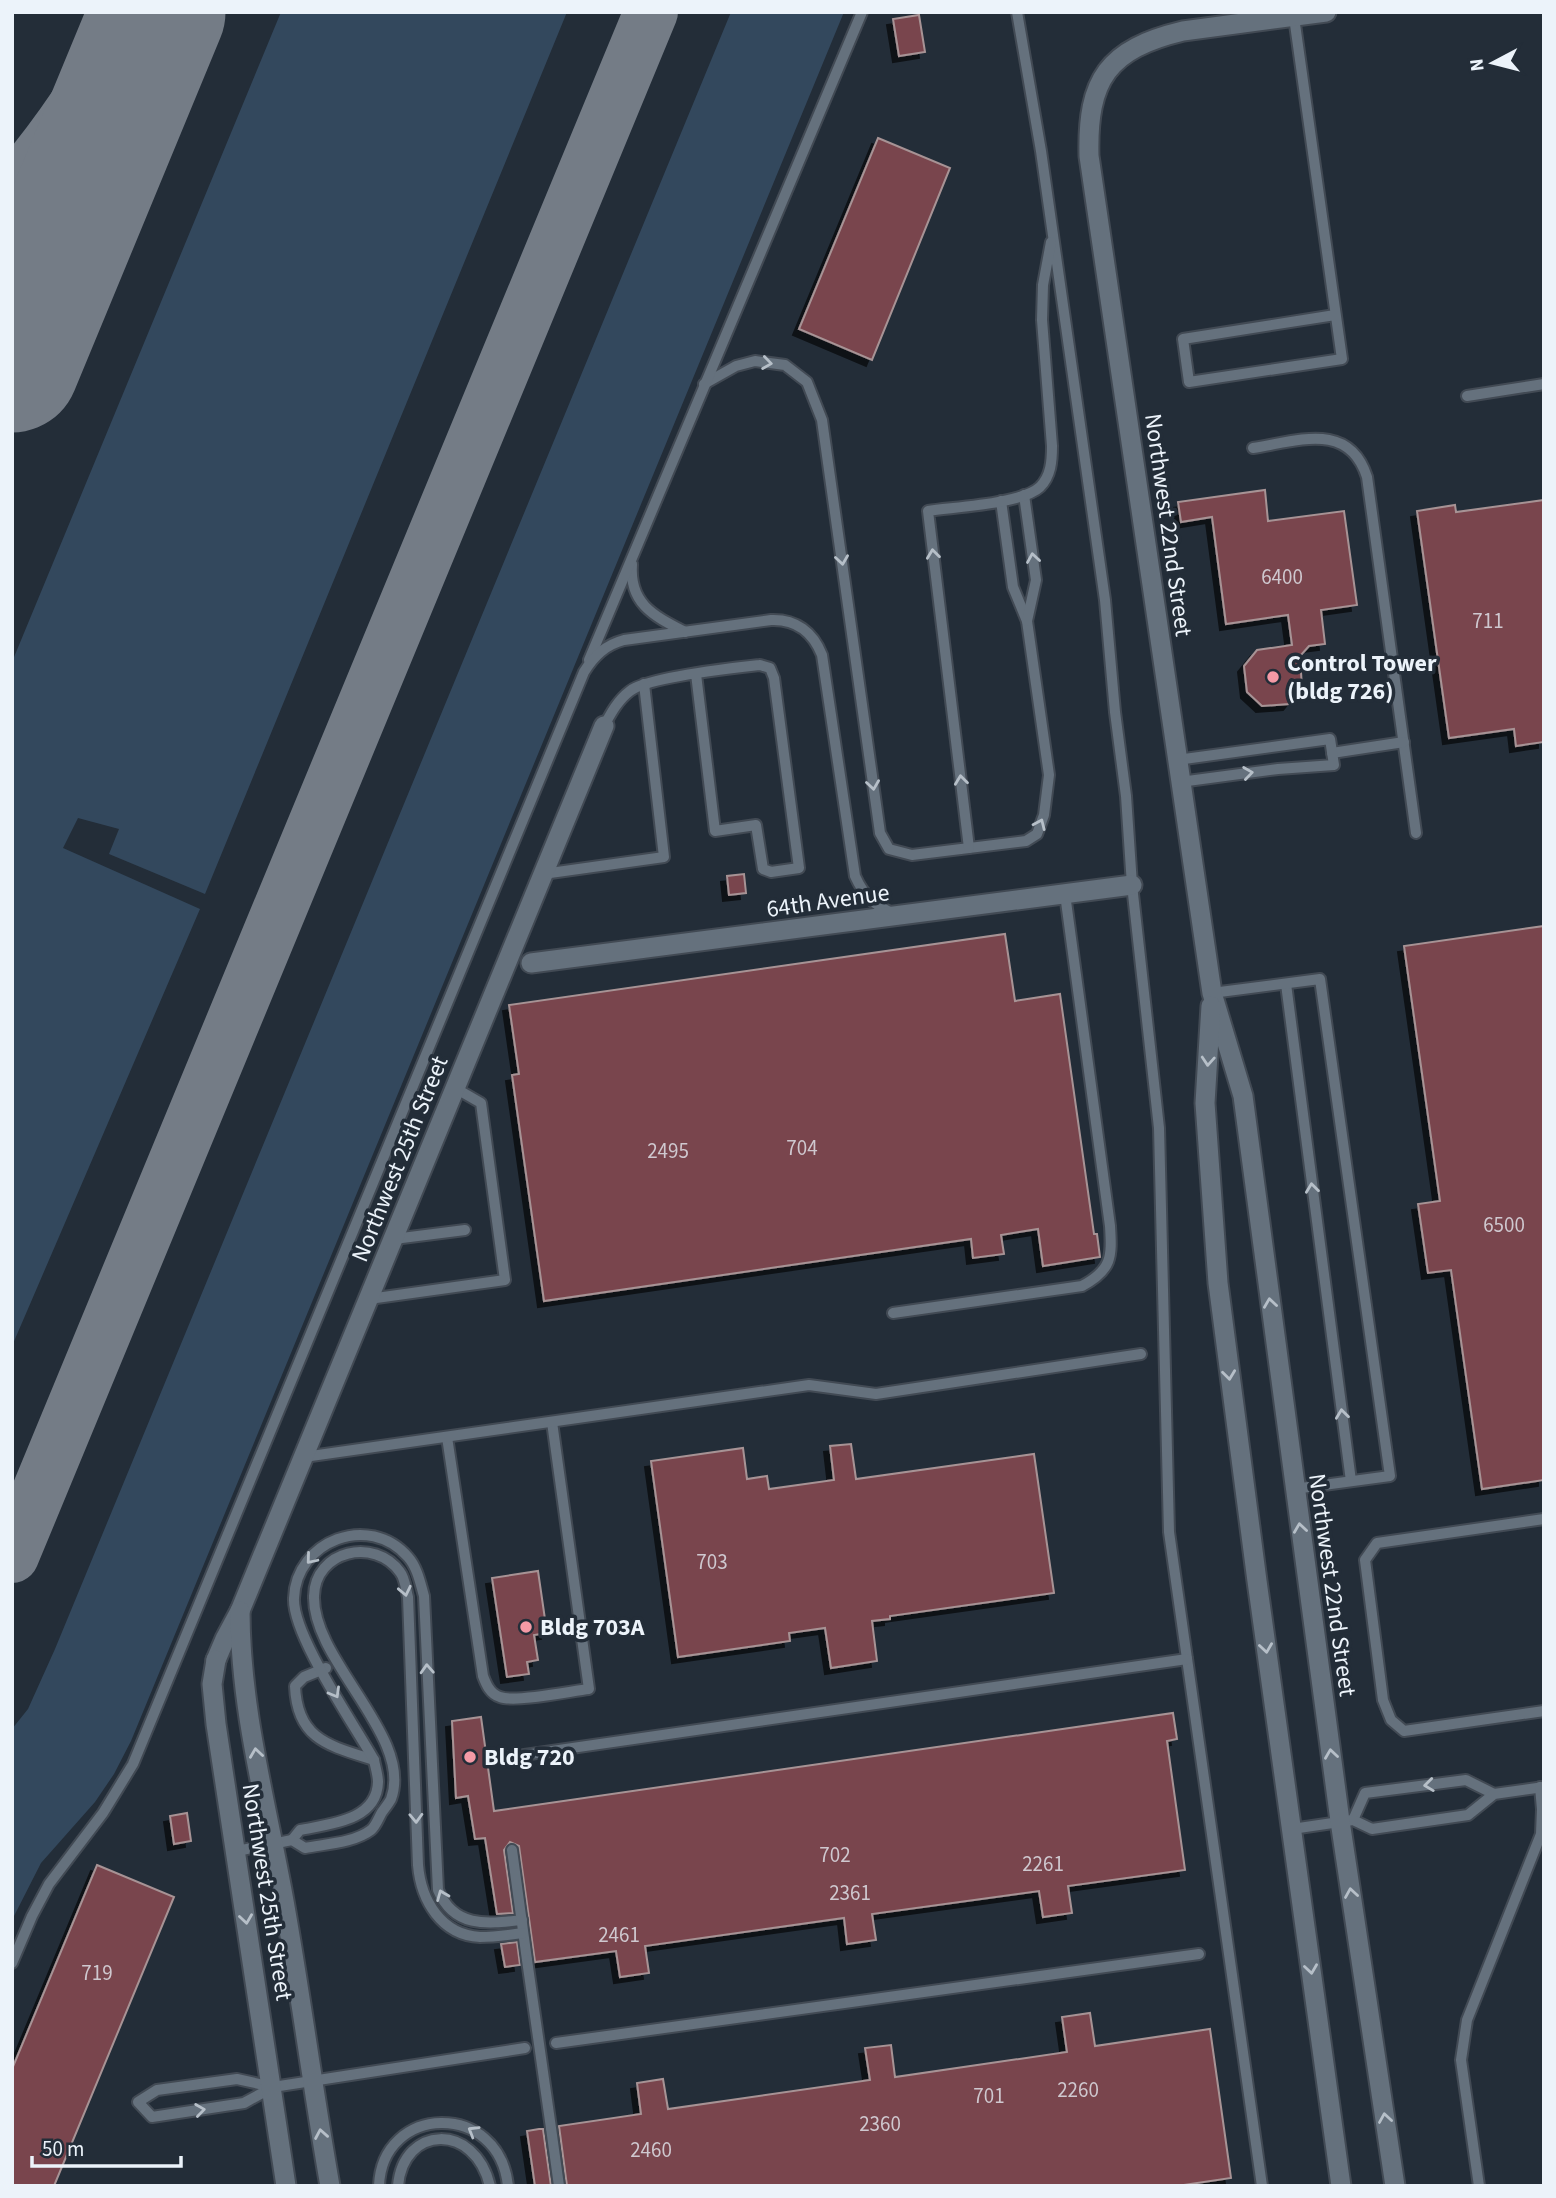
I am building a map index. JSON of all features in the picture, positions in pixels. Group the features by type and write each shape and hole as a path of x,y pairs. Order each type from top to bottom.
{"street":[{"path":"1294,17 1326,12"},
{"name":"Northwest 22nd Street","path":"1294,17 1183,31 1125,53 1108,67 1099,84 1090,120 1089,156 1212,993 1243,1096 1294,1489 1346,1820 1395,2186"},
{"name":"Northwest 25th Street","path":"286,2186 212,1695 212,1673 304,1457 604,726"},
{"name":"64th Avenue","path":"531,963 1132,885"},
{"name":"Northwest 22nd Street","path":"1212,993 1205,1103 1218,1283 1341,2186"},
{"name":"Northwest 25th Street","path":"240,1611 240,1648 263,1799 330,2186"}],"lane":[{"path":"12,1963 49,1884 103,1813 133,1764 633,554 862,12"},
{"path":"1017,12 1105,600 1126,796 1132,885 1159,1128 1163,1203 1169,1532 1262,2186"},
{"path":"1294,17 1342,359 1189,382 1183,339 1335,315"},
{"path":"969,848 928,511 1001,501 1024,495 1041,486 1048,476 1052,461 1042,320 1043,285 1052,232"},
{"path":"704,384 736,366 755,361 785,365 807,382 822,420 880,834 889,849 912,855 1026,841 1037,834 1044,815 1049,775 1027,621 1013,587 1001,501"},
{"path":"1467,396 1544,384"},
{"path":"1254,448 1324,439 1351,447 1362,462 1367,477 1416,833"},
{"path":"1024,495 1036,580 1027,621"},
{"path":"633,554 632,578 640,601 659,619 685,632"},
{"path":"584,672 592,659 611,644 624,640 779,619 795,623 815,641 824,663 852,865 867,898 876,906 900,916"},
{"path":"604,726 623,697 644,684 696,674 760,665 770,668 774,678 799,868 771,872 763,869 756,825 715,831 696,674"},
{"path":"543,874 664,857 644,684"},
{"path":"1177,760 1330,739 1334,765 1278,769 1180,782"},
{"path":"1332,753 1404,742"},
{"path":"893,1313 1082,1286 1096,1279 1108,1267 1110,1226 1065,894"},
{"path":"1212,993 1320,979 1390,1476 1294,1489"},
{"path":"1286,984 1351,1481"},
{"path":"369,1298 505,1280 481,1103 455,1088"},
{"path":"394,1239 465,1230"},
{"path":"304,1457 809,1385 876,1394 1141,1354"},
{"path":"447,1437 483,1676 487,1685 500,1698 510,1699 589,1689 552,1422"},
{"path":"1544,1520 1377,1544 1365,1560 1382,1700 1391,1720 1404,1731 1544,1711"},
{"path":"237,1851 292,1840 300,1830 352,1819 370,1805 378,1783 374,1759 302,1633 294,1600 297,1579 322,1547 336,1538 352,1534 380,1537 398,1547 410,1559 424,1596 438,1890 450,1910 461,1917 475,1922 522,1920"},
{"path":"292,1840 304,1848 348,1840 372,1829 391,1798 394,1774 385,1740 339,1664 314,1611 314,1592 321,1572 337,1556 355,1552 373,1554 386,1559 401,1572 408,1597 421,1885 433,1910 446,1925 478,1937 523,1933"},
{"path":"496,1759 1187,1658"},
{"path":"339,1664 304,1677 295,1686 296,1705 303,1722 315,1737 334,1747 374,1759"},
{"path":"1346,1820 1365,1793 1466,1780 1494,1794"},
{"path":"1292,1829 1346,1820 1372,1829 1468,1815 1494,1794 1542,1787 1541,1834 1467,2021 1463,2039 1462,2069 1479,2186"},
{"path":"512,1850 559,2186"},
{"path":"556,2043 1199,1954"},
{"path":"273,2087 244,2104 152,2116 138,2102 157,2090 237,2079 273,2087 525,2048"},
{"path":"379,2186 379,2175 387,2155 399,2139 419,2126 438,2122 457,2123 477,2131 496,2151 506,2171 508,2186"},
{"path":"398,2186 399,2173 409,2156 420,2146 433,2140 448,2139 458,2141 475,2153 486,2170 490,2186"}],"shaded area":[{"path":"281,12 567,12 205,894 109,854 119,829 78,818 63,848 200,909 12,1346 12,662"},
{"path":"731,12 844,12 131,1741 114,1774 95,1802 41,1863 12,1920 12,1729 28,1709 55,1649"}],"building":[{"path":"919,15 925,52 899,56 893,19"},
{"path":"878,138 950,168 872,360 799,329"},
{"path":"1265,490 1268,521 1344,511 1357,605 1321,610 1325,644 1309,646 1300,656 1302,688 1289,704 1262,706 1247,692 1244,666 1257,650 1292,645 1288,615 1226,624 1212,517 1181,522 1178,502"},
{"path":"1544,500 1544,742 1516,746 1514,729 1449,738 1417,511 1455,505 1456,512"},
{"path":"744,874 746,893 729,895 727,876"},
{"path":"1544,926 1544,1480 1482,1489 1451,1270 1428,1273 1418,1204 1440,1201 1404,946"},
{"path":"1005,934 1015,1001 1060,994 1094,1234 1097,1234 1100,1257 1043,1266 1038,1229 1001,1235 1004,1254 973,1258 971,1239 544,1301 512,1075 519,1074 509,1005"},
{"path":"851,1444 856,1479 1034,1454 1054,1593 890,1616 890,1619 872,1621 877,1661 831,1668 825,1628 789,1633 790,1641 678,1657 651,1461 743,1448 747,1479 767,1476 769,1489 834,1480 830,1446"},
{"name":"Bldg 703A","path":"538,1571 547,1633 534,1635 538,1660 527,1662 529,1674 507,1677 492,1578"},
{"path":"1173,1713 1177,1739 1167,1741 1185,1870 1068,1886 1072,1913 1043,1917 1039,1891 872,1914 876,1940 847,1944 844,1918 645,1946 649,1973 620,1977 616,1951 535,1962 519,1846 510,1842 504,1850 513,1913 497,1914 485,1838 475,1839 468,1796 456,1798 452,1721 481,1717 494,1811"},
{"path":"187,1813 191,1841 174,1844 170,1816"},
{"path":"97,1865 174,1897 54,2186 12,2186 12,2069"},
{"path":"517,1942 520,1965 505,1967 501,1944"},
{"path":"1090,2013 1095,2046 1210,2029 1231,2178 1177,2186 567,2186 559,2126 641,2114 637,2083 663,2079 668,2109 870,2080 865,2048 891,2045 895,2077 1067,2052 1062,2017"},
{"path":"543,2129 551,2186 535,2186 527,2131"}],"taxiway":[{"path":"12,188 77,103 133,12"},
{"path":"12,1556 651,12"}],"runway":[{"path":"12,365 158,12"}],"place":[{"name":"Control Tower (bldg 726)","path":"1273,677"},
{"name":"Bldg 703A","path":"526,1627"},
{"name":"Bldg 720","path":"470,1757"}]}
